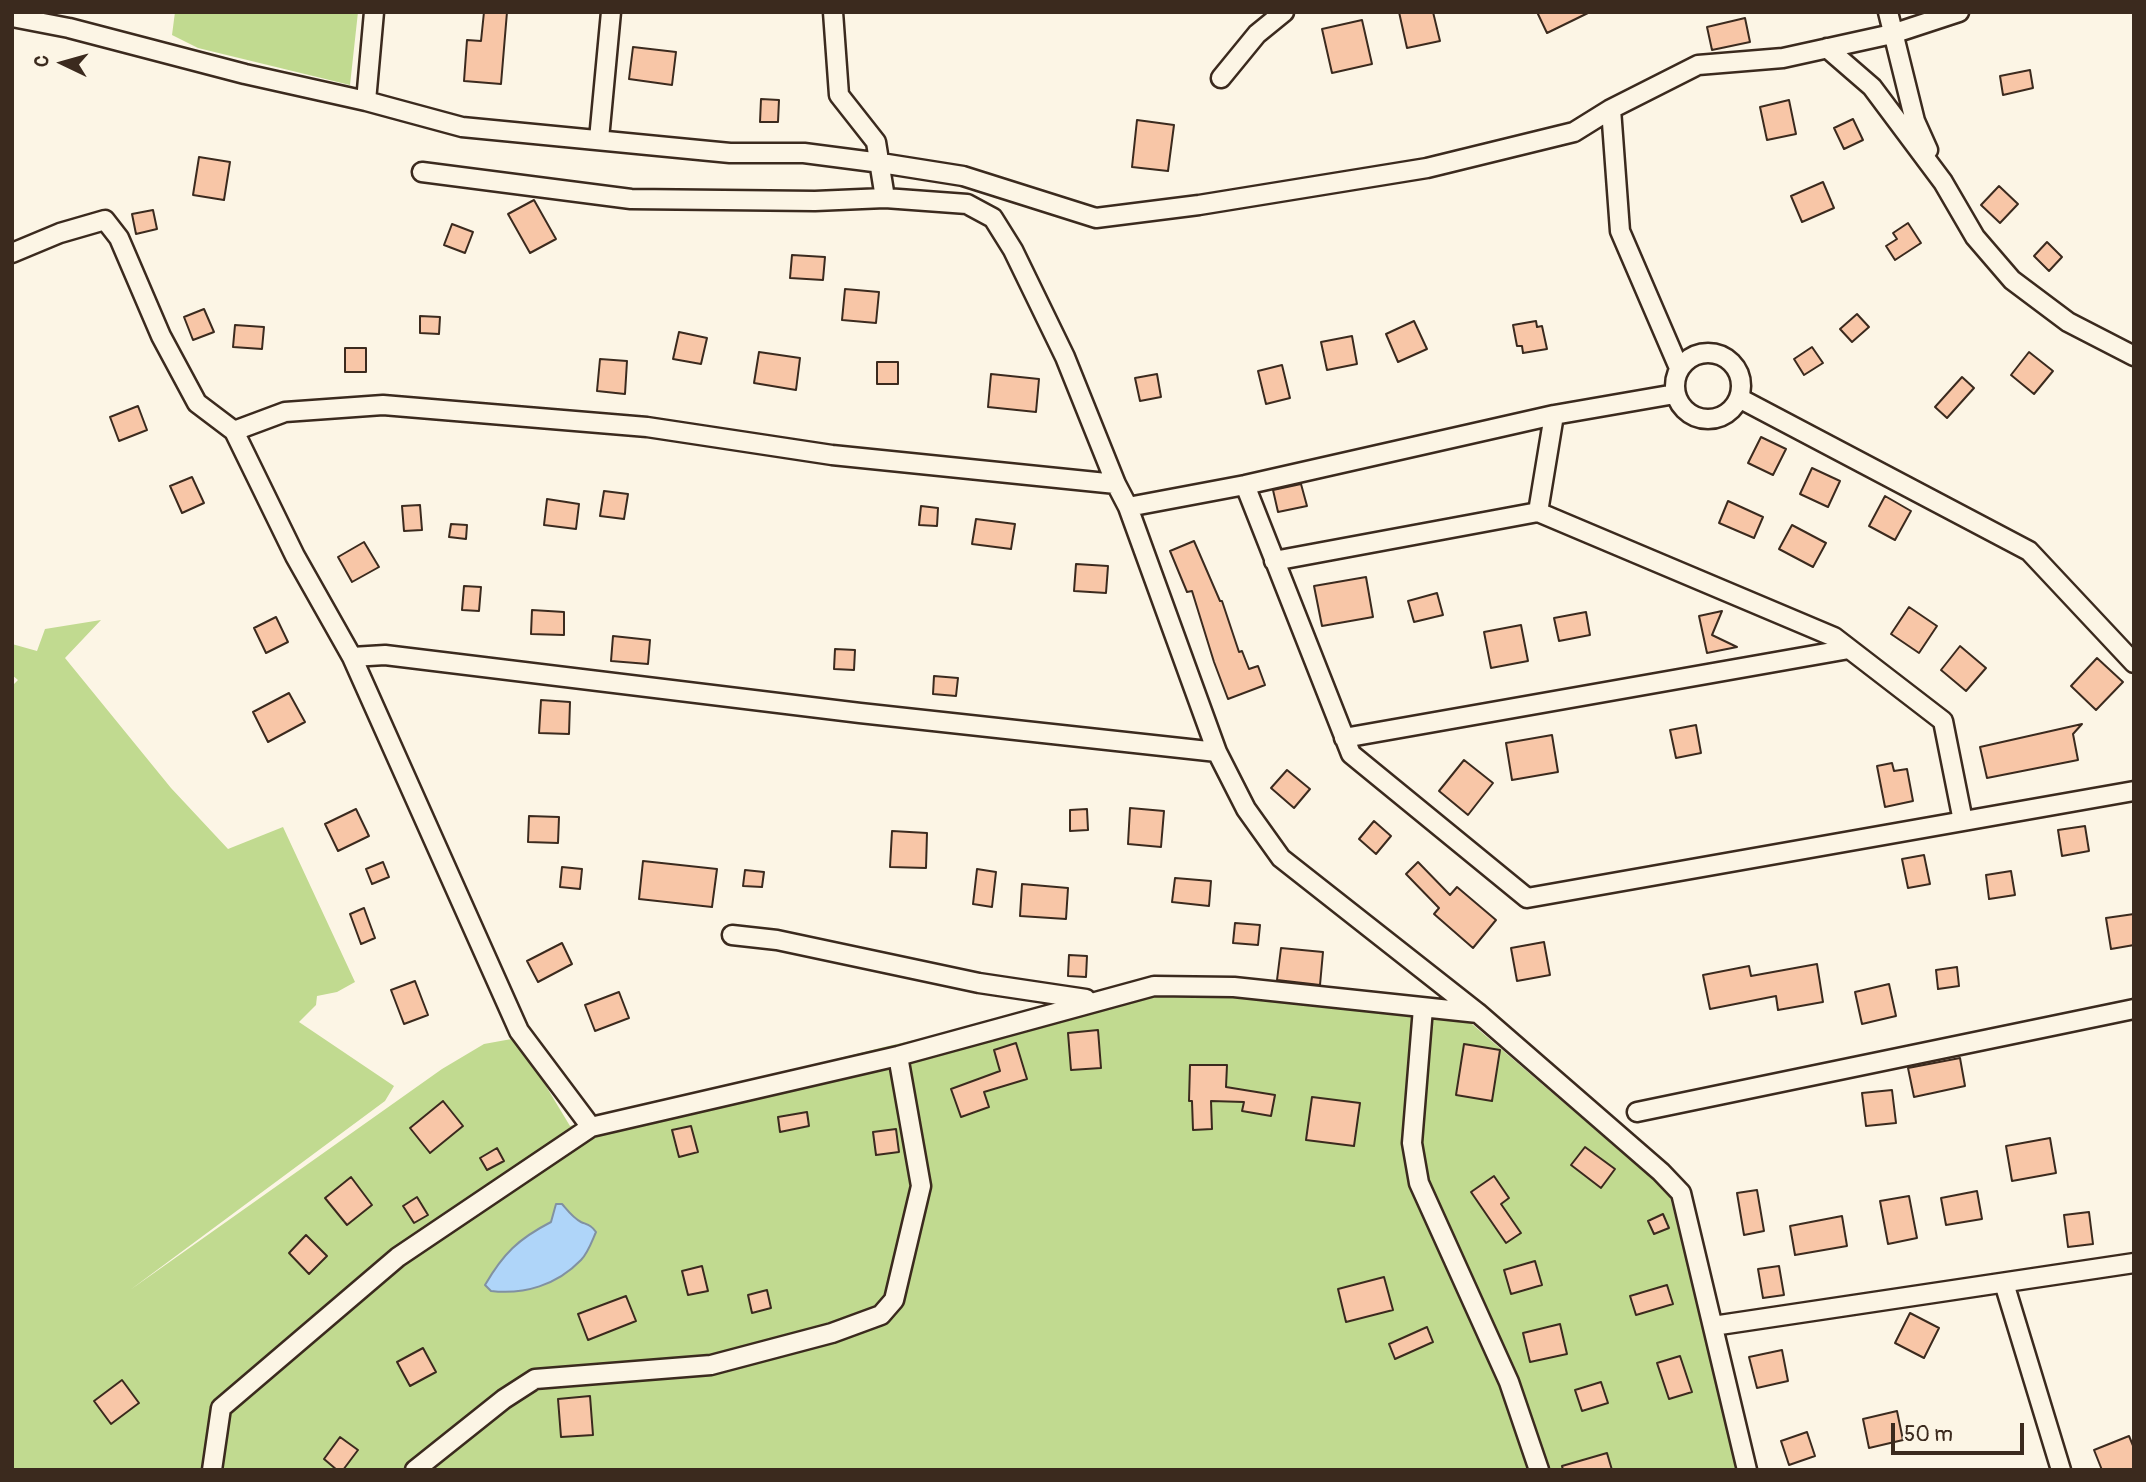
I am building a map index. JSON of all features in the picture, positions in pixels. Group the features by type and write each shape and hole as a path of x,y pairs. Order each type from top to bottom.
{"street":[{"path":"366,101 374,12"},
{"path":"599,139 611,12"},
{"path":"833,12 839,95 876,142 885,198"},
{"path":"1221,79 1257,33 1284,12"},
{"path":"1888,12 1915,121 1943,182 1975,237 2012,280 2068,322 2134,356"},
{"path":"12,17 70,20 245,74 366,101 462,127 730,153 804,153 881,163 963,176 1096,218 1199,205 1427,168 1574,132 1611,109 1698,65 1783,58 1892,34 1959,12"},
{"path":"1827,48 1872,87 1943,182"},
{"path":"1611,109 1620,231 1679,368"},
{"path":"422,173 631,199 816,201 885,198 967,204 993,218 1013,250 1065,357 1116,484 1128,507 1217,752 1246,809 1281,858 1478,1013 1661,1172 1681,1193 1747,1470"},
{"path":"12,253 60,233 105,220 119,238 161,336 197,403 234,430 295,556 352,657 519,1031 591,1127"},
{"path":"1696,354 1718,354 1728,359 1740,376 1739,398 1726,414 1706,420 1686,412 1675,394 1674,385 1679,368 1696,354"},
{"path":"1128,507 1245,485 1554,415 1675,394"},
{"path":"1739,398 2029,551 2134,663"},
{"path":"234,430 285,412 383,405 647,427 832,455 1116,484"},
{"path":"1538,512 1554,415"},
{"path":"1245,485 1351,754 1527,898 2134,791"},
{"path":"1274,561 1538,512 1834,637 1943,721 1963,821"},
{"path":"1344,738 1850,649"},
{"path":"352,657 385,655 846,711 1217,752"},
{"path":"732,935 777,940 979,984 1095,1000"},
{"path":"212,1470 221,1408 398,1257 591,1127 898,1056 1154,986 1193,985 1478,1013"},
{"path":"1423,1008 1412,1143 1419,1183 1509,1382 1539,1470"},
{"path":"1637,1112 2134,1009"},
{"path":"415,1470 504,1399 535,1379 711,1364 832,1334 881,1315 894,1300 921,1186 898,1056"},
{"path":"1713,1326 2134,1264"},
{"path":"2004,1283 2062,1470"}],"green space":[{"path":"175,12 358,12 350,85 198,48 172,35"},
{"path":"101,620 65,658 171,788 228,849 283,827 355,982 337,992 317,996 316,1005 299,1022 394,1086 385,1101 130,1290 442,1069 484,1044 517,1038 570,1126 884,1047 1148,987 1465,1018 1669,1193 1739,1470 12,1470 12,686 18,680 12,675 12,644 37,651 45,629"}],"water":[{"path":"556,1204 562,1204 596,1232 583,1257 572,1269 551,1282 528,1290 491,1291 485,1285 498,1264 520,1241 551,1222"}],"building":[{"path":"484,12 507,12 501,84 464,81 467,40 481,41"},
{"path":"1399,12 1433,12 1440,41 1407,48"},
{"path":"1537,12 1590,12 1547,33"},
{"path":"1745,18 1750,42 1712,50 1707,27"},
{"path":"1362,20 1372,64 1332,73 1322,29"},
{"path":"633,47 676,52 672,85 629,79"},
{"path":"2030,70 2033,88 2003,95 2000,76"},
{"path":"761,99 779,100 778,122 760,122"},
{"path":"1789,100 1796,134 1767,140 1760,107"},
{"path":"1853,119 1863,140 1844,149 1834,128"},
{"path":"1137,120 1174,125 1168,171 1132,167"},
{"path":"199,157 230,162 224,200 193,195"},
{"path":"1823,182 1834,208 1802,222 1791,196"},
{"path":"1999,186 2018,204 2000,223 1981,205"},
{"path":"534,200 556,239 530,253 508,214"},
{"path":"153,210 157,229 136,234 132,214"},
{"path":"1908,223 1921,243 1895,260 1886,246 1897,239 1893,233"},
{"path":"452,224 473,232 465,253 444,245"},
{"path":"2047,242 2062,257 2049,271 2034,256"},
{"path":"792,255 825,257 823,280 790,278"},
{"path":"845,289 879,292 876,323 842,320"},
{"path":"204,309 214,332 193,340 184,317"},
{"path":"1857,314 1869,327 1852,342 1840,329"},
{"path":"420,316 440,317 439,334 420,333"},
{"path":"1414,321 1427,349 1398,362 1386,334"},
{"path":"1536,321 1537,327 1542,326 1547,349 1523,353 1522,346 1517,346 1513,325"},
{"path":"235,325 264,327 262,349 233,347"},
{"path":"679,332 707,338 701,364 673,359"},
{"path":"1352,336 1357,364 1327,370 1321,342"},
{"path":"1812,347 1823,363 1804,375 1794,359"},
{"path":"345,348 366,348 366,372 345,372"},
{"path":"759,352 800,358 796,390 754,383"},
{"path":"2029,352 2053,371 2034,394 2011,375"},
{"path":"600,359 627,361 625,394 597,391"},
{"path":"877,362 898,362 898,384 877,384"},
{"path":"1282,365 1290,398 1266,404 1258,371"},
{"path":"991,374 1039,379 1036,412 988,407"},
{"path":"1157,374 1161,397 1140,401 1135,378"},
{"path":"1962,377 1974,388 1947,418 1935,407"},
{"path":"138,406 147,430 119,441 110,417"},
{"path":"1761,437 1786,449 1773,475 1748,463"},
{"path":"1812,468 1840,481 1828,507 1800,494"},
{"path":"192,477 204,503 182,513 170,486"},
{"path":"1301,484 1307,506 1278,512 1273,490"},
{"path":"604,491 628,494 624,519 600,516"},
{"path":"1885,496 1911,511 1895,540 1869,526"},
{"path":"547,499 579,504 576,529 544,525"},
{"path":"1728,501 1763,517 1754,538 1719,523"},
{"path":"420,505 422,530 404,531 402,506"},
{"path":"921,506 938,508 937,526 919,525"},
{"path":"976,519 1015,524 1011,549 972,544"},
{"path":"451,524 467,525 466,539 449,537"},
{"path":"1792,525 1826,543 1813,567 1779,549"},
{"path":"1194,541 1222,601 1239,652 1242,651 1249,669 1258,666 1265,685 1228,699 1192,591 1187,592 1170,551"},
{"path":"364,542 379,567 352,582 338,557"},
{"path":"1076,564 1108,566 1106,593 1074,591"},
{"path":"1366,577 1373,617 1322,626 1314,586"},
{"path":"464,586 481,587 479,611 462,610"},
{"path":"1437,593 1443,615 1414,622 1408,601"},
{"path":"1909,607 1937,626 1919,653 1891,634"},
{"path":"532,610 564,612 564,635 531,634"},
{"path":"1722,611 1712,635 1737,647 1707,653 1699,616"},
{"path":"1586,612 1590,635 1559,641 1554,618"},
{"path":"276,617 288,642 266,653 254,628"},
{"path":"1521,625 1528,661 1491,668 1484,632"},
{"path":"613,636 650,640 648,664 611,661"},
{"path":"1960,646 1986,668 1966,691 1941,670"},
{"path":"835,649 855,650 854,670 834,669"},
{"path":"2097,658 2123,682 2096,710 2071,686"},
{"path":"934,676 958,678 956,696 933,694"},
{"path":"289,693 305,722 268,742 253,712"},
{"path":"541,700 570,702 569,734 539,733"},
{"path":"2082,724 2073,734 2078,760 1987,778 1980,747"},
{"path":"1696,725 1701,753 1676,758 1670,730"},
{"path":"1552,735 1558,772 1512,780 1506,743"},
{"path":"1464,760 1493,783 1468,815 1439,791"},
{"path":"1892,763 1894,771 1907,769 1913,801 1885,807 1877,766"},
{"path":"1287,770 1310,789 1294,808 1271,788"},
{"path":"1130,808 1164,811 1161,847 1128,844"},
{"path":"356,809 369,836 338,851 325,824"},
{"path":"1087,809 1088,830 1070,831 1070,810"},
{"path":"529,816 559,817 558,843 528,842"},
{"path":"1374,821 1391,836 1376,854 1359,839"},
{"path":"2085,826 2089,851 2062,856 2058,830"},
{"path":"892,831 927,833 926,868 890,867"},
{"path":"1924,855 1930,884 1908,888 1902,859"},
{"path":"643,861 717,869 712,907 639,899"},
{"path":"383,862 389,877 372,884 366,869"},
{"path":"1418,862 1450,895 1457,887 1496,920 1473,948 1434,914 1439,908 1406,874"},
{"path":"562,867 582,869 580,889 560,887"},
{"path":"977,869 996,872 992,907 973,904"},
{"path":"745,870 764,872 762,887 743,886"},
{"path":"2011,871 2015,895 1989,899 1986,875"},
{"path":"1175,878 1211,881 1209,906 1172,902"},
{"path":"1022,884 1068,888 1066,919 1020,916"},
{"path":"364,908 375,938 361,944 350,914"},
{"path":"2134,914 2134,945 2111,949 2106,918"},
{"path":"1235,923 1260,925 1258,945 1233,943"},
{"path":"1544,942 1550,975 1517,981 1511,948"},
{"path":"562,943 572,964 538,982 527,961"},
{"path":"1281,948 1323,952 1320,985 1277,980"},
{"path":"1069,955 1087,956 1086,977 1068,976"},
{"path":"1817,964 1823,1002 1778,1010 1776,996 1710,1009 1703,975 1749,966 1751,976"},
{"path":"1957,967 1959,986 1938,989 1936,970"},
{"path":"415,981 428,1015 404,1024 391,990"},
{"path":"1889,984 1896,1016 1862,1024 1855,992"},
{"path":"619,992 629,1018 595,1031 585,1005"},
{"path":"1098,1030 1101,1068 1071,1070 1068,1033"},
{"path":"1016,1043 1027,1079 984,1092 989,1107 961,1117 951,1089 1000,1071 994,1050"},
{"path":"1464,1044 1500,1050 1492,1101 1456,1095"},
{"path":"1960,1058 1965,1086 1914,1097 1908,1068"},
{"path":"1190,1065 1227,1065 1226,1087 1275,1095 1271,1116 1242,1111 1244,1102 1211,1101 1212,1129 1193,1130 1192,1101 1189,1101"},
{"path":"1892,1090 1896,1123 1866,1126 1862,1093"},
{"path":"1312,1097 1360,1103 1354,1146 1306,1140"},
{"path":"443,1101 463,1126 430,1153 410,1128"},
{"path":"807,1112 809,1126 780,1132 778,1117"},
{"path":"691,1126 698,1152 679,1157 672,1130"},
{"path":"896,1129 899,1152 876,1155 873,1132"},
{"path":"2050,1138 2056,1173 2012,1181 2006,1146"},
{"path":"1585,1147 1615,1169 1601,1188 1571,1165"},
{"path":"497,1148 504,1161 487,1170 480,1158"},
{"path":"1494,1176 1509,1198 1501,1204 1521,1233 1506,1243 1471,1192"},
{"path":"351,1177 372,1205 347,1225 325,1198"},
{"path":"1757,1190 1764,1231 1744,1235 1737,1193"},
{"path":"1977,1191 1982,1219 1946,1225 1941,1198"},
{"path":"1909,1196 1917,1238 1888,1244 1880,1201"},
{"path":"417,1197 428,1215 414,1223 403,1206"},
{"path":"2089,1212 2093,1244 2068,1247 2064,1215"},
{"path":"1663,1214 1669,1228 1654,1234 1648,1221"},
{"path":"1842,1216 1847,1246 1795,1255 1790,1226"},
{"path":"306,1235 327,1256 309,1274 289,1253"},
{"path":"1535,1261 1542,1285 1511,1294 1504,1270"},
{"path":"702,1266 708,1291 688,1295 682,1271"},
{"path":"1779,1266 1784,1295 1763,1298 1758,1269"},
{"path":"1384,1277 1393,1310 1346,1322 1338,1289"},
{"path":"1667,1285 1673,1304 1636,1315 1630,1296"},
{"path":"767,1290 771,1308 752,1313 748,1295"},
{"path":"626,1296 636,1321 588,1340 578,1314"},
{"path":"1910,1313 1939,1328 1924,1358 1895,1343"},
{"path":"1560,1324 1567,1354 1530,1362 1523,1333"},
{"path":"1427,1327 1433,1342 1395,1359 1389,1344"},
{"path":"423,1348 436,1372 410,1386 397,1362"},
{"path":"1782,1350 1788,1381 1757,1388 1749,1357"},
{"path":"1680,1356 1692,1392 1669,1399 1657,1363"},
{"path":"122,1380 139,1403 111,1424 94,1401"},
{"path":"1601,1382 1608,1403 1582,1411 1575,1390"},
{"path":"590,1396 593,1435 561,1437 558,1399"},
{"path":"1897,1411 1903,1440 1869,1448 1863,1419"},
{"path":"1807,1432 1815,1456 1789,1465 1781,1441"},
{"path":"2129,1436 2134,1448 2134,1470 2102,1470 2094,1450"},
{"path":"340,1437 358,1450 343,1470 337,1470 324,1459"},
{"path":"1607,1453 1612,1470 1563,1470 1562,1466"}]}
